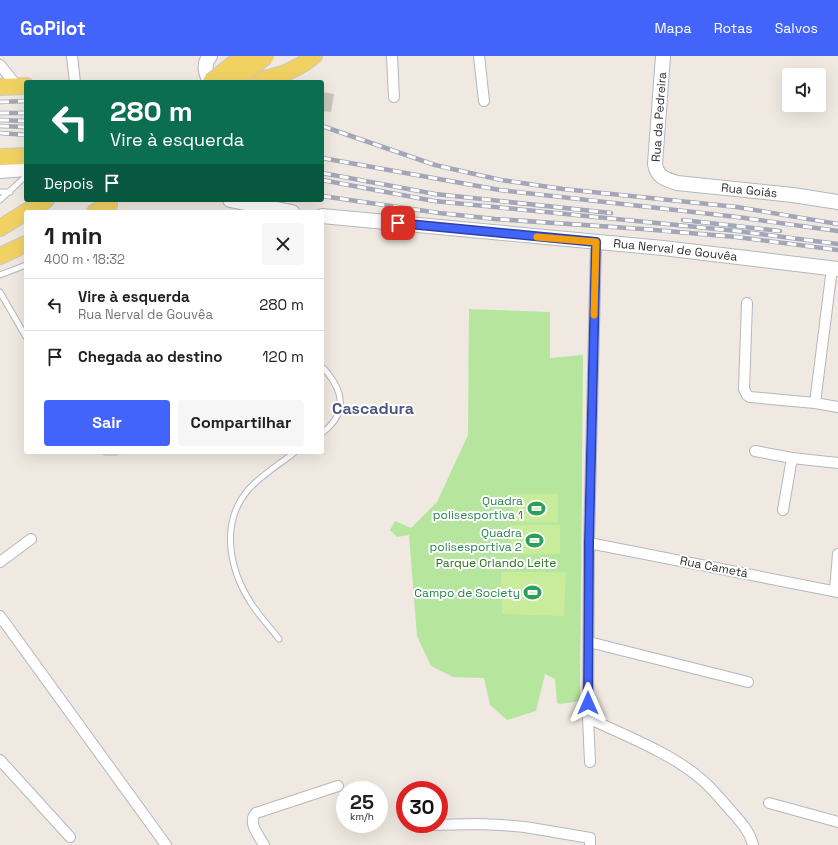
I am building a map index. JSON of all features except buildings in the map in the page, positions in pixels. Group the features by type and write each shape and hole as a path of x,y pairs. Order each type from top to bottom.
{"main road":[{"path":"210,56 206,61 206,66 207,75 211,80"},
{"path":"214,80 243,56"},
{"path":"236,80 266,56"},
{"path":"253,80 266,79 292,70 314,56"},
{"name":"Rua da Pedreira","path":"661,176 656,171 655,164 663,56"},
{"path":"0,87 22,86"},
{"path":"0,157 24,156"},
{"path":"0,171 24,169"},
{"name":"Rua Goiás","path":"661,176 677,183 793,195 838,202"},
{"path":"29,210 43,202"},
{"path":"240,202 282,210"},
{"path":"100,210 109,206"},
{"path":"0,228 24,213"},
{"name":"Rua Nerval de Gouvêa","path":"324,216 596,242 835,268"},
{"path":"0,256 24,245"}],"street":[{"path":"72,56 75,80"},
{"path":"392,56 394,96"},
{"path":"478,56 484,101"},
{"path":"0,65 22,86"},
{"path":"590,762 588,718 589,542 596,242"},
{"path":"815,403 835,268"},
{"path":"747,303 745,393 750,397 815,403 838,408"},
{"path":"755,451 792,458 838,463"},
{"path":"783,510 792,458"},
{"path":"0,562 31,539"},
{"name":"Rua Cametá","path":"589,542 836,592"},
{"path":"836,592 835,573 838,554"},
{"path":"0,616 166,845"},
{"path":"589,642 748,682"},
{"path":"588,718 664,755 701,778 747,830 753,845"},
{"path":"0,760 70,837"},
{"path":"264,845 252,822 253,816 256,813 336,787"},
{"path":"769,803 838,822"},
{"path":"448,825 502,825 525,828 590,842"}],"lane":[{"path":"0,200 24,178"},
{"path":"0,192 10,192"},
{"path":"0,275 24,266"},
{"path":"0,292 24,334"},
{"path":"324,368 336,385 341,399 341,408 337,417 324,430"},
{"path":"279,639 251,603 236,573 230,551 232,522 241,499 249,489 260,478 292,454"}],"green space":[{"name":"Parque Orlando Leite","path":"469,309 550,312 550,358 583,355 580,701 560,704 557,703 555,679 545,674 536,711 507,720 490,705 484,678 453,677 431,666 417,636 409,535 397,537 390,530 395,521 411,528 437,502 468,435"},
{"name":"Quadra polisesportiva 1","path":"513,494 558,494 558,522 513,522"},
{"name":"Quadra polisesportiva 2","path":"510,525 560,525 560,554 511,554"},
{"name":"Campo de Society","path":"501,572 566,572 564,616 502,614"}],"railway":[{"path":"0,102 24,101"},
{"path":"0,113 24,113"},
{"path":"0,120 24,121"},
{"path":"0,126 24,127"},
{"path":"324,127 435,165 501,180 563,189 737,207 838,224"},
{"path":"0,133 24,135"},
{"path":"324,158 500,190 737,217 838,231"},
{"path":"324,173 435,194 611,213"},
{"path":"324,180 434,201 737,231 838,244"},
{"path":"324,196 439,213 495,219 736,237 838,250"},
{"path":"683,220 780,231"}],"slow traffic":[{"path":"537,237 596,242 594,315"}],"place":[{"name":"Quadra polisesportiva 1","path":"536,508"},
{"name":"Quadra polisesportiva 2","path":"535,540"},
{"name":"Campo de Society","path":"533,593"}],"district":[{"name":"Cascadura","path":"373,408"}],"route":[{"path":"398,223 596,242 589,542 588,703"}]}
